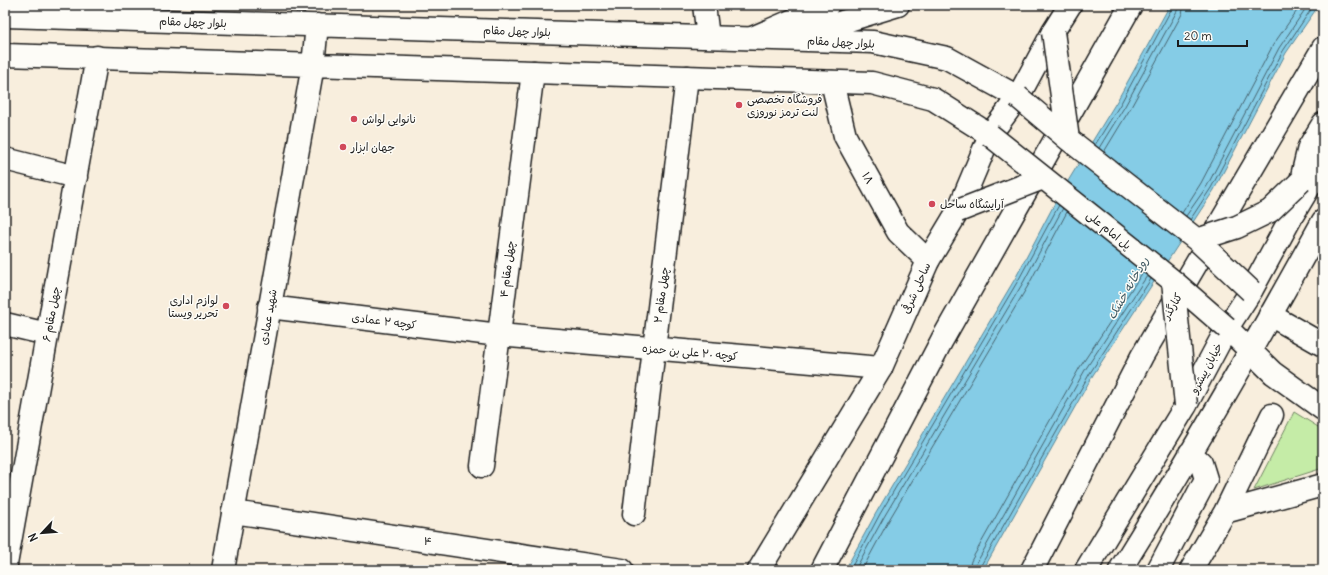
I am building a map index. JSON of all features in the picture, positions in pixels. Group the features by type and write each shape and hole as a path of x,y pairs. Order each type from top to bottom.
{"main road":[{"path":"704,5 708,37"},
{"path":"752,38 828,5"},
{"path":"786,39 898,5"},
{"name":"ساحلی شرقی","path":"759,570 881,368 928,261 958,211 990,135 1018,97 1053,32 1070,5"},
{"path":"822,570 942,340 1131,5"},
{"name":"بلوار چهل مقام","path":"5,16 873,42 947,58 1018,97"},
{"name":"شهید عمادی","path":"223,570 313,65 317,25"},
{"path":"1053,32 1068,139"},
{"name":"کنارگذر","path":"1032,570 1142,356 1323,48"},
{"path":"5,55 872,83 933,99 990,135"},
{"name":"چهل مقام ۶","path":"5,570 12,496 47,334 97,58"},
{"name":"چهل مقام ۴","path":"482,466 533,72"},
{"name":"چهل مقام ۲","path":"634,514 687,77"},
{"name":"۱۸","path":"832,82 845,136 898,232 928,261"},
{"path":"1018,97 1068,139 1197,240 1251,291 1270,315 1323,345"},
{"path":"1293,214 1309,147 1323,124"},
{"name":"پل امام علی","path":"990,135 1173,282 1227,328 1273,373 1323,409"},
{"path":"5,159 76,177"},
{"name":"خیابان پیشرو","path":"1086,570 1186,405 1227,328 1251,291 1293,214 1323,164"},
{"path":"958,211 1044,178"},
{"path":"1197,240 1237,226 1270,211 1301,181"},
{"path":"1120,570 1250,351 1321,226"},
{"path":"1173,282 1186,405"},
{"name":"کوچه ۲ عمادی","path":"269,307 499,335"},
{"path":"5,324 47,334"},
{"name":"کوچه ۲۰ علی بن حمزه","path":"499,335 881,368"},
{"path":"1191,570 1225,512 1272,415"},
{"path":"1158,570 1206,479 1201,463 1190,453"},
{"path":"1225,512 1323,485"},
{"name":"۴","path":"233,512 576,566 622,570"}],"green space":[{"path":"1294,412 1323,430 1323,468 1254,490"}],"water":[{"name":"رودخانه خشک","path":"1170,5 1319,5 1286,53 1214,190 1093,375 983,570 845,570 876,513 1016,277 1057,199 1117,101"}],"place":[{"name":"فروشگاه تخصصی لنت ترمز نوروزی","path":"739,105"},
{"name":"نانوایی لواش","path":"354,119"},
{"name":"جهان ابزار","path":"343,147"},
{"name":"آرایشگاه ساحل","path":"932,204"},
{"name":"لوازم اداری تحریر ویستا","path":"226,306"}]}
